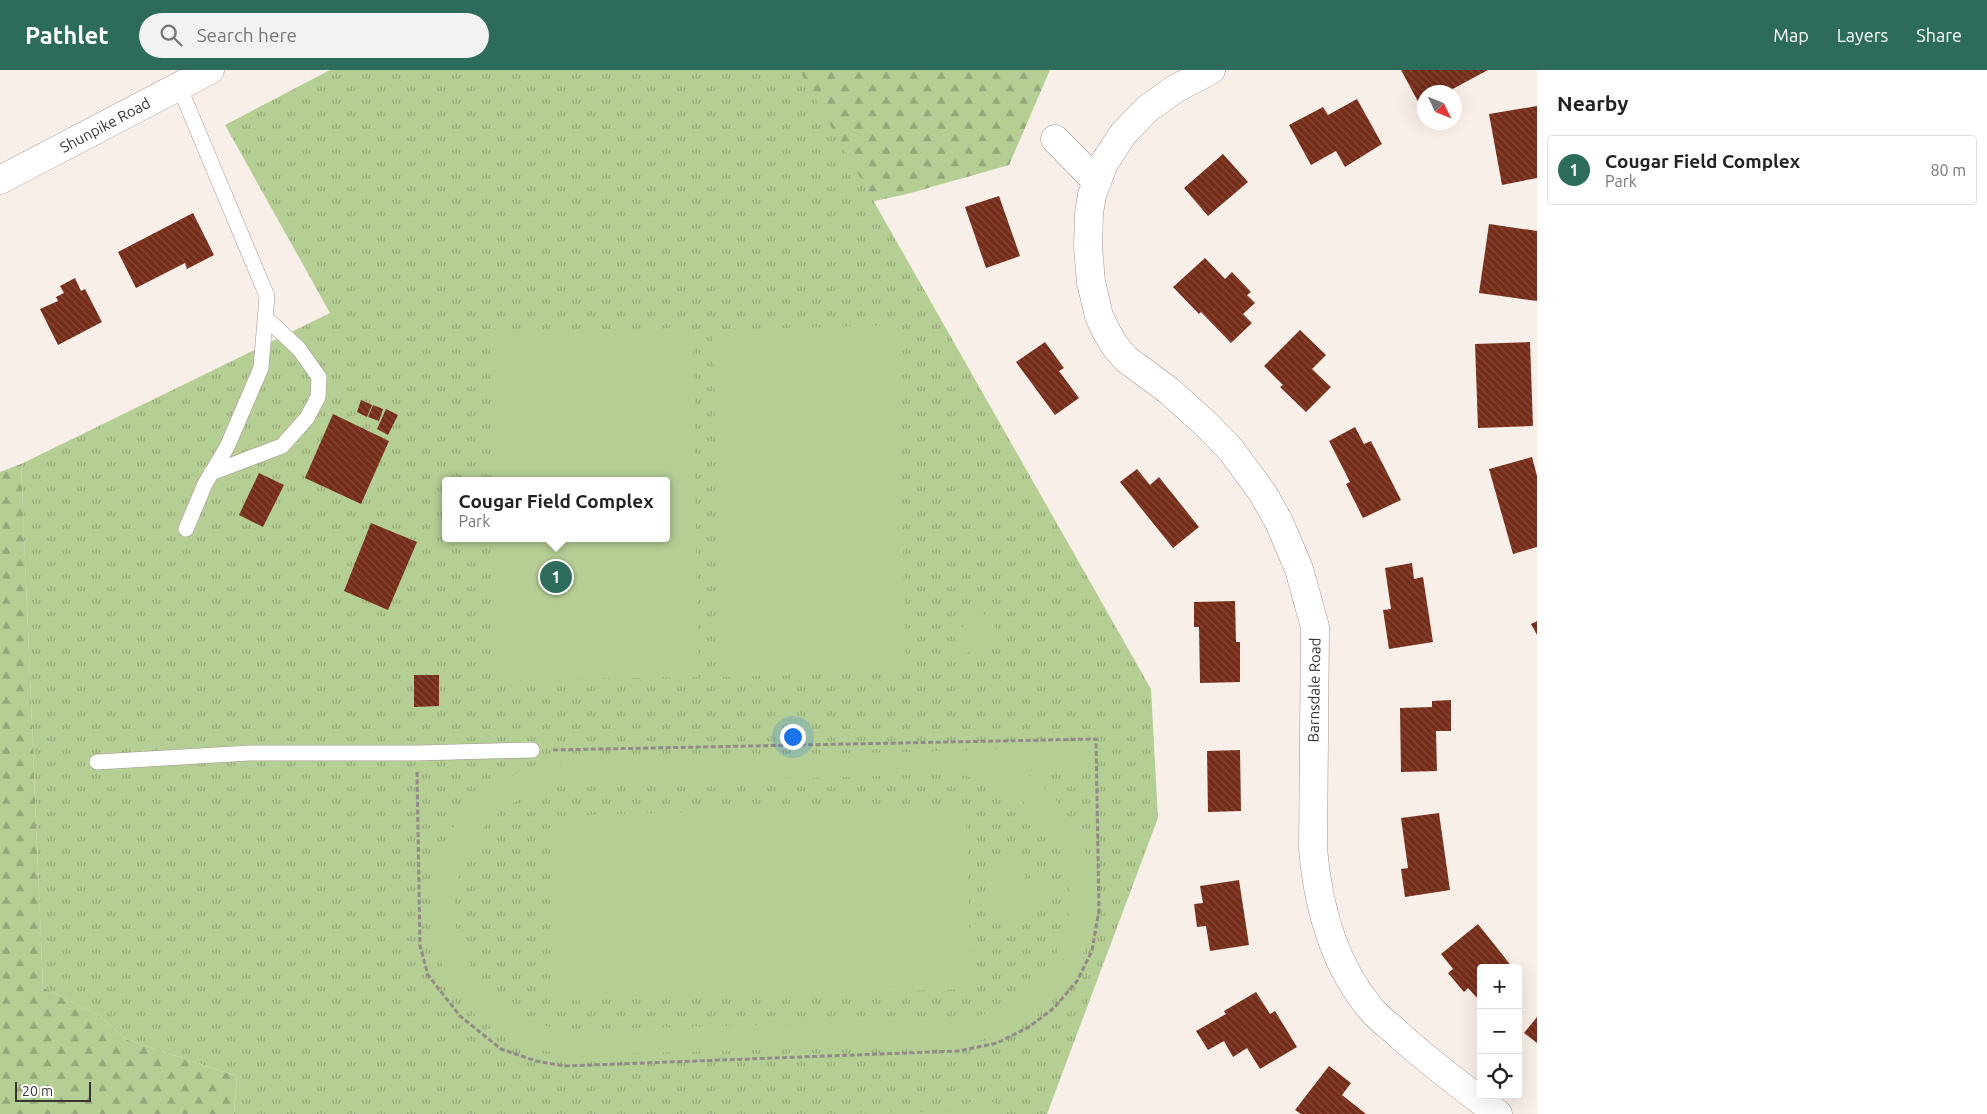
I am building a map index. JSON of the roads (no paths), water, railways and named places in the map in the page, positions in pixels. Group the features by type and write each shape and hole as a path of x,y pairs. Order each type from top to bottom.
{"street":[{"name":"Shunpike Road","path":"0,180 210,70"},
{"name":"Barnsdale Road","path":"1211,70 1175,89 1147,109 1123,134 1104,163 1089,212 1088,247 1092,282 1099,316 1106,331 1126,359 1168,390 1207,425 1231,450 1262,492 1279,522 1300,569 1315,627 1313,850 1316,884 1324,918 1335,950 1371,1010 1414,1049 1498,1114"},
{"path":"1055,139 1097,182"}],"lane":[{"path":"179,86 267,296 261,368 227,447 211,473 186,529"},
{"path":"211,473 282,446 307,418 318,397 319,377 299,349 265,317"},
{"path":"97,762 250,753 417,754 532,750"}],"place":[{"name":"Cougar Field Complex","path":"556,577"}]}
